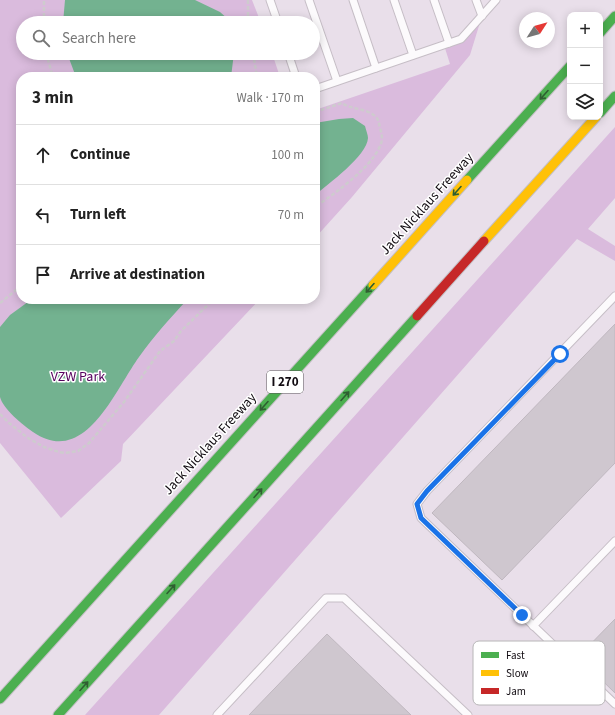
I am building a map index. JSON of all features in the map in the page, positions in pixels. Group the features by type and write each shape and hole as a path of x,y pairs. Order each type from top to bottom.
{"highway":[{"path":"603,30 615,16"},
{"name":"Jack Nicklaus Freeway","path":"0,699 567,69"},
{"path":"603,110 615,96"},
{"path":"58,715 593,120"}],"lane":[{"path":"270,0 276,16"},
{"path":"310,0 315,16"},
{"path":"353,0 376,68"},
{"path":"394,0 413,55"},
{"path":"434,0 449,43"},
{"path":"476,0 482,16"},
{"path":"320,87 461,39 496,0"},
{"path":"320,30 337,81"},
{"path":"290,60 294,72"},
{"path":"550,641 421,518 417,504 432,485 615,296"},
{"path":"534,626 615,541"},
{"path":"217,715 326,598 344,598 468,715"},
{"path":"605,694 615,704"}],"path":[{"path":"44,0 44,16"},
{"path":"248,0 248,16"},
{"path":"48,60 52,72"},
{"path":"254,60 256,72"},
{"path":"320,110 342,103 345,106 366,111 373,114 378,119 382,135 380,146 363,169 342,188 320,203"},
{"path":"0,303 16,290"},
{"path":"0,414 28,438 44,447 59,452 78,451 89,443 124,402 160,351 174,341 181,331 209,304"}],"green space":[{"name":"VZW Park","path":"0,0 252,0 258,16 16,16 16,60 274,60 278,72 16,72 16,304 255,304 123,444 121,461 61,518 0,443"},
{"path":"482,16 470,55 352,197 320,232 320,108 450,64 444,45 461,39"},
{"path":"615,127 615,198 588,229 615,246 615,261 577,239 159,715 85,715"}],"shaded area":[{"path":"65,0 195,0 220,12 224,16 64,16"},
{"path":"70,60 233,60 232,72 74,72"},
{"path":"353,118 365,126 368,138 366,145 354,161 320,191 320,122"},
{"path":"25,304 183,304 162,327 139,357 109,405 83,433 68,440 52,440 33,432 9,412 2,402 0,397 0,327 10,315"}],"building":[{"path":"615,324 615,463 502,580 432,513"},
{"path":"615,619 615,693 605,683 605,641 594,641"},
{"path":"327,634 411,715 249,715"}],"traffic: fast":[{"path":"603,30 615,16"},
{"path":"467,180 567,69"},
{"path":"603,110 615,96"},
{"path":"0,699 373,285"},
{"path":"58,715 417,316"}],"traffic: slow":[{"path":"484,241 593,120"},
{"path":"373,285 467,180"}],"traffic: jam":[{"path":"417,316 484,241"}],"route":[{"path":"522,615 421,518 417,504 427,491 560,354"}]}
